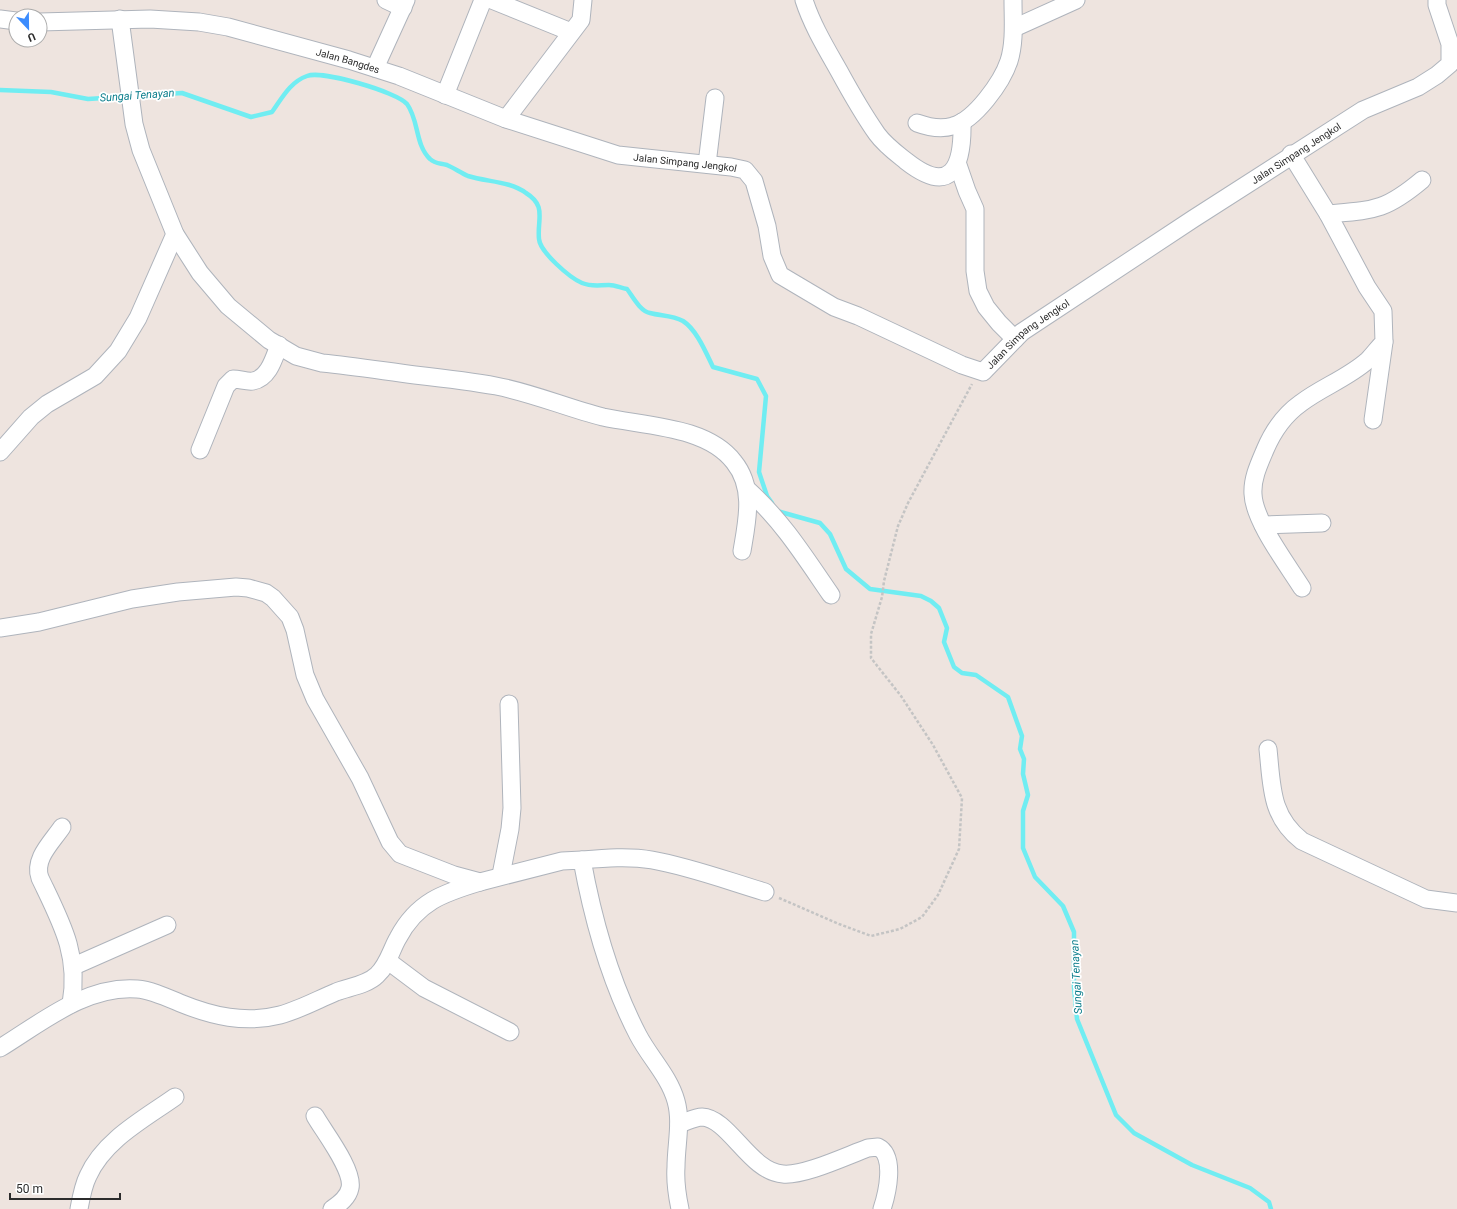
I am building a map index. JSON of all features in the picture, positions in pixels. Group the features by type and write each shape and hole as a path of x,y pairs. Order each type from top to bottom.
{"street":[{"path":"375,68 404,4 386,0"},
{"path":"445,95 483,0"},
{"path":"492,0 571,32"},
{"path":"506,119 581,20 583,0"},
{"path":"804,0 816,28 850,91 867,119 890,148 919,170 931,176 947,175 958,164"},
{"path":"917,123 940,128 953,126 962,122 984,102 1004,72 1010,60 1014,28 1013,0"},
{"path":"1014,28 1076,0"},
{"name":"Jalan Simpang Jengkol","path":"506,119 618,155 707,164 745,170 754,181 765,219 772,256 780,276 834,307 858,316 962,365 983,372 1022,332 1292,154 1363,110 1418,87 1437,75 1450,64 1450,44 1437,5 1437,0"},
{"path":"120,20 134,124 141,150 175,234 200,273 228,306 269,340 296,356 322,363 495,386 537,395 583,412 685,433 712,443 725,452 740,470 748,490 746,524 742,552"},
{"name":"Jalan Bangdes","path":"48,22 172,20 214,24 312,49 375,68 506,119"},
{"path":"707,164 715,98"},
{"path":"962,122 963,142 958,164 975,209 975,271 978,291 986,307 1015,339"},
{"path":"1292,154 1328,214 1367,287 1383,311 1384,342 1374,420"},
{"path":"1328,214 1377,209 1395,200 1422,180"},
{"path":"0,452 31,417 47,404 95,376 118,351 138,318 175,234"},
{"path":"1302,588 1263,525 1255,507 1254,484 1256,472 1272,434 1291,410 1347,375 1362,364 1384,342"},
{"path":"200,450 226,386 233,379 251,381 260,378 268,369 279,345"},
{"path":"748,490 770,510 787,530 831,596"},
{"path":"1263,525 1322,523"},
{"path":"0,628 39,622 132,600 178,592 236,587 248,588 266,593 273,598 290,617 295,630 306,675 315,699 360,778 395,849 400,854 426,865 480,882"},
{"path":"501,875 510,829 512,808 509,704"},
{"path":"1268,749 1272,796 1284,824 1292,833 1302,841 1408,892 1426,899 1457,903"},
{"path":"62,827 41,858 38,867 40,878 69,944 74,966 74,986 71,1004"},
{"path":"0,1048 71,1004 112,991 139,989 153,992 217,1017 265,1018 298,1009 367,982 377,975 388,961 398,938 416,912 430,901 444,894 501,875 562,861 611,858 652,860 765,892"},
{"path":"582,860 595,921 615,981 638,1035 672,1089 676,1101 679,1124 676,1186 680,1209"},
{"path":"74,966 167,925"},
{"path":"388,961 424,988 510,1032"},
{"path":"79,1209 87,1177 102,1154 113,1142 174,1097"},
{"path":"315,1116 345,1167 351,1182 350,1190 346,1197 332,1209"},
{"path":"679,1124 696,1118 709,1118 721,1126 764,1168 783,1174 805,1171 868,1148 878,1147 884,1152 888,1166 888,1185 882,1209"}],"path":[{"path":"765,892 839,924 872,936 900,929 922,917 938,895 959,849 962,798 921,727 901,696 871,658 872,634 898,526 908,503 971,387 983,372"}],"waterway":[{"name":"Sungai Tenayan","path":"0,90 51,92 88,99 182,93 251,117 272,112 291,86 307,76 315,75 328,76 359,83 400,99 407,104 411,110 419,140 425,153 432,161 447,165 468,176 513,186 533,198 539,208 539,239 544,251 570,276 586,284 611,285 627,289 637,303 646,312 675,318 688,325 701,342 713,367 757,379 766,396 759,472 767,496 772,503"},
{"name":"Sungai Tenayan","path":"777,511 820,523 830,534 846,569 870,589 921,596 931,601 939,608 947,628 944,642 954,667 962,673 976,675 1008,697 1022,736 1020,749 1024,759 1023,774 1028,795 1023,811 1023,848 1035,877 1063,906 1074,932 1074,987 1077,1019 1116,1115 1134,1133 1192,1165 1250,1188 1269,1202 1271,1209"}]}
